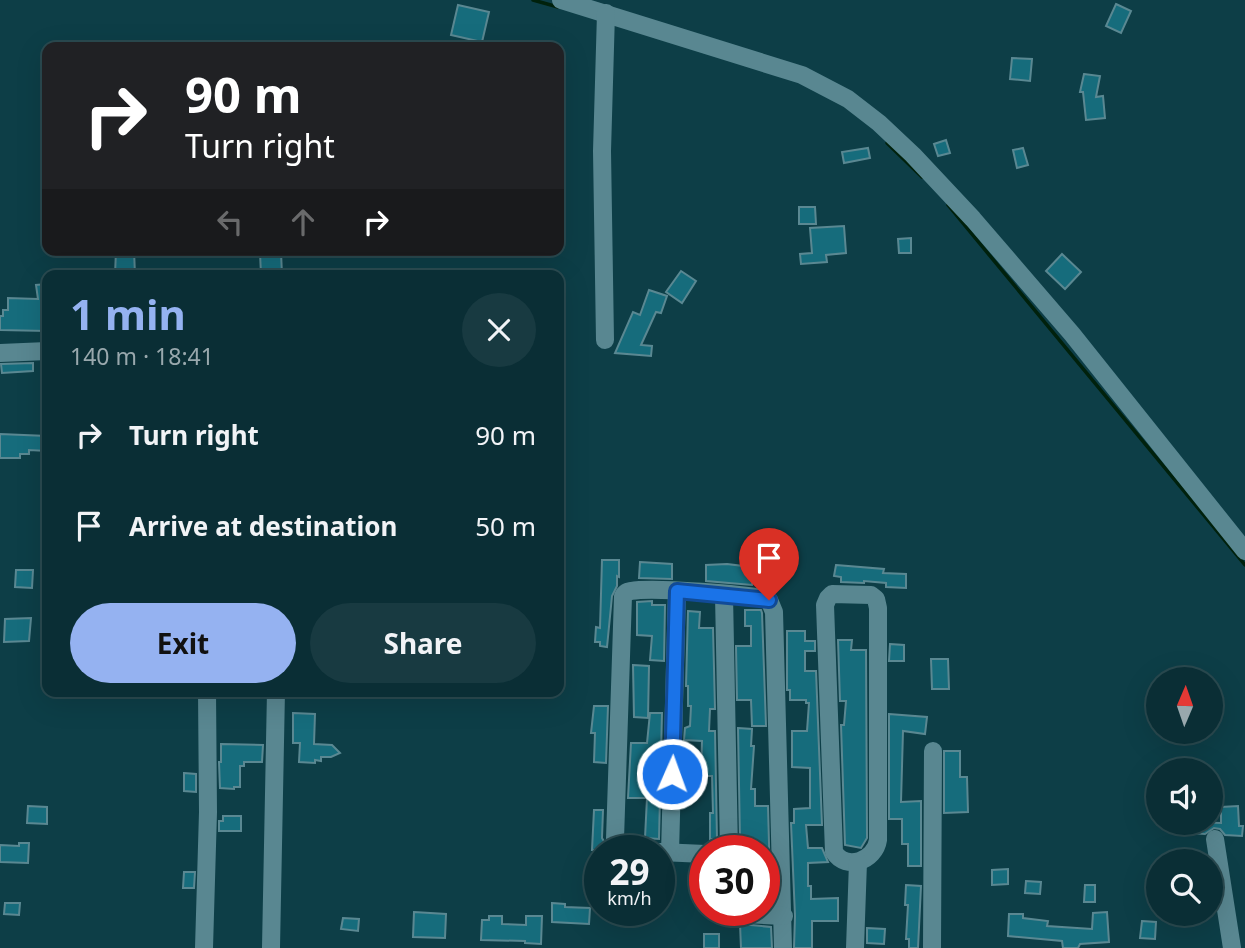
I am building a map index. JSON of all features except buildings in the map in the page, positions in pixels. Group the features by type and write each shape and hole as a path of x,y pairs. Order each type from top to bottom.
{"street":[{"path":"561,0 802,75 848,99 879,123 913,155 972,219 1072,334 1245,551"},
{"path":"605,340 602,151 606,13"},
{"path":"0,353 42,351"},
{"path":"666,835 677,591"},
{"path":"615,835 621,603 626,592 677,591 763,598 773,604 783,948"},
{"path":"832,594 871,595 876,599 878,608 878,840 873,855 858,862 844,862 834,852 825,605 832,594"},
{"path":"724,595 729,835"},
{"path":"204,948 208,812 207,697"},
{"path":"271,948 276,697"},
{"path":"932,948 933,751"},
{"path":"1215,839 1232,948"},
{"path":"855,948 858,862"}],"waterway":[{"path":"533,0 558,7"},
{"path":"887,143 922,177"},
{"path":"948,205 1245,565"}],"route":[{"path":"672,774 677,591 769,600"}]}
